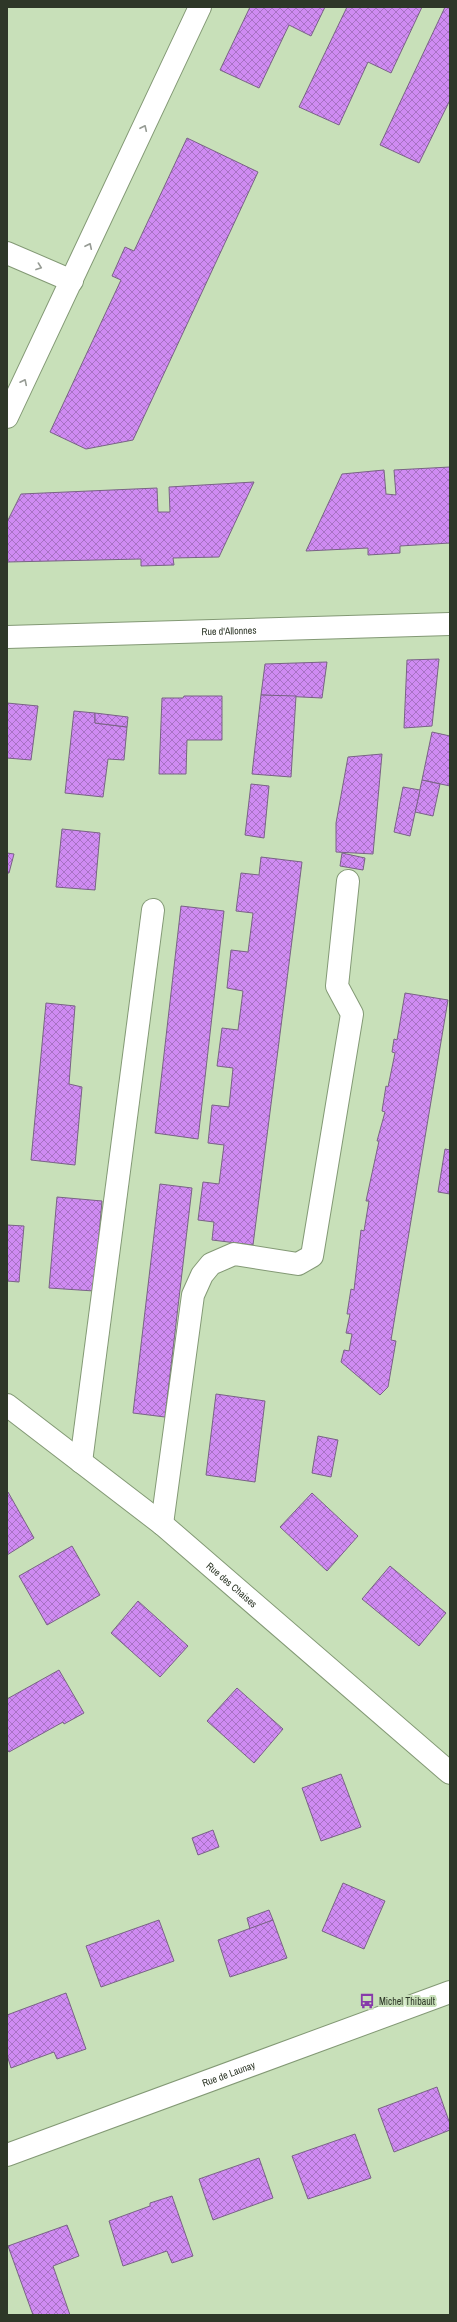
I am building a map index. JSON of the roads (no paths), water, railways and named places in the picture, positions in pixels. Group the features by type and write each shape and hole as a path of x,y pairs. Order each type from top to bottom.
{"street":[{"path":"7,417 200,7"},
{"path":"7,253 72,281"},
{"name":"Rue d'Allonnes","path":"7,637 450,624"},
{"path":"162,1524 194,1296 202,1275 211,1264 234,1254 298,1264 312,1256 352,1014 337,986 348,881"},
{"path":"81,1462 153,910"},
{"name":"Rue des Chaises","path":"7,1405 162,1524 450,1773"},
{"name":"Rue de Launay","path":"7,2155 450,1992"}],"place":[{"name":"Michel Thibault","path":"367,2001"}]}
